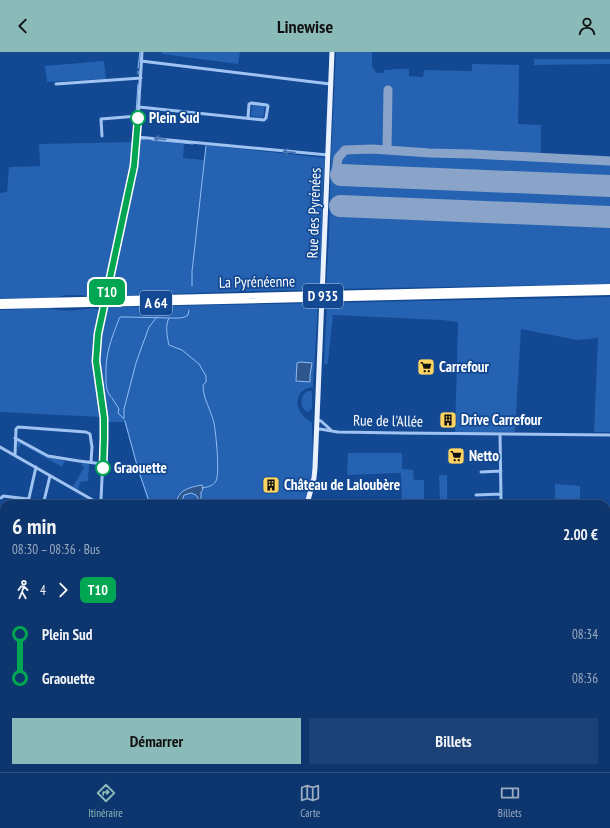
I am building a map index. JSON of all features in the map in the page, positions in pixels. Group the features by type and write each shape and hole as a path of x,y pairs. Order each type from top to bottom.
{"highway":[{"name":"La Pyrénéenne","path":"334,296 610,287"},
{"name":"La Pyrénéenne","path":"0,302 610,292"},
{"name":"La Pyrénéenne","path":"0,306 311,296"}],"main road":[{"name":"Rue des Pyrénées","path":"317,422 332,52"},
{"name":"D 935","path":"308,500 315,468 317,422"}],"street":[{"path":"101,500 104,418 96,361 98,334 134,166 142,52"},
{"path":"141,61 330,84"},
{"path":"56,84 141,78"},
{"path":"139,107 264,120 266,118 267,104 249,104 248,118"},
{"path":"102,136 100,119 138,116"},
{"path":"137,137 328,156"},
{"name":"Rue de l'Allée","path":"317,422 321,421 333,431"},
{"name":"Rue de l'Allée","path":"317,422 325,429"},
{"path":"15,455 15,438 16,429 18,427 88,432 90,434 92,447 91,462"},
{"name":"Rue de l'Allée","path":"317,430 325,429 333,431 393,433 610,434"},
{"path":"500,434 500,500"},
{"path":"15,438 48,456 103,464"},
{"path":"0,447 94,500"},
{"path":"1,498 3,496 28,500 36,467"},
{"path":"481,472 501,471"},
{"path":"44,500 50,476"},
{"path":"476,495 501,494"}],"shaded area":[{"path":"162,52 240,52 238,64 162,54"},
{"path":"336,52 372,52 372,68 374,68 376,73 384,73 384,70 409,69 409,76 423,77 424,70 472,71 472,64 519,65 518,124 541,125 541,153 610,156 610,284 326,289"},
{"path":"534,59 610,59 610,64 534,65"},
{"path":"104,61 106,79 47,82 45,66"},
{"path":"252,104 265,106 263,118 251,116"},
{"path":"139,139 184,144 183,158 204,160 206,145 325,158 322,203 320,290 109,296 132,190 136,179"},
{"path":"134,142 131,165 103,296 88,297 82,295 67,295 54,298 0,299 0,193 7,192 9,167 40,166 39,144"},
{"path":"610,297 610,432 594,432 598,338 577,340 521,329 515,432 455,433 458,322 333,315 328,361 327,364 324,364 327,303"},
{"path":"318,303 313,387 304,390 299,396 298,400 301,413 312,423 313,465 305,500 201,500 201,492 188,489 177,500 147,500 124,422 106,422 99,377 98,350 106,314 106,307"},
{"path":"50,308 66,310 94,308 99,312 95,334 93,362 101,417 0,412 0,310"},
{"path":"297,363 312,363 310,382 296,381"},
{"path":"308,391 312,391 312,409 307,412 304,410 302,398"},
{"path":"17,440 48,457 65,461 62,467 21,444 18,450 18,444 16,445"},
{"path":"348,453 402,453 402,469 413,470 414,480 424,480 424,500 402,500 401,473 347,475"},
{"path":"81,463 89,464 88,481 80,482 78,490 73,487 84,467"},
{"path":"439,475 447,475 447,500 440,500"},
{"path":"555,484 580,486 580,500 555,500"},
{"path":"202,485 203,490 201,492 201,500 199,500 196,495 191,493 184,495 182,500 177,500 182,492 189,488"},
{"path":"191,493 195,494 199,500 182,500 184,495"}],"waterway":[{"path":"138,68 140,52"},
{"path":"136,113 138,84"},
{"path":"134,138 136,119"},
{"path":"140,139 145,139"},
{"path":"152,140 193,144"},
{"path":"192,286 192,271 206,146"},
{"path":"189,310 188,315 184,317 169,318 167,331 169,345 182,350 199,364 206,376 206,382 203,385 203,390 214,423 217,444 218,470 215,483 202,488"},
{"path":"111,397 106,385 106,361 111,341 120,317 169,318"},
{"path":"124,418 124,409 136,363 149,327 157,317"},
{"path":"112,398 119,409 118,413 124,419"},
{"path":"125,421 138,469 149,500"}],"taxiway":[{"path":"336,173 338,158 345,150 387,150 388,90"},
{"path":"387,150 610,161"}],"runway":[{"path":"341,175 610,186"},
{"path":"340,206 610,217"}],"bus line":[{"name":"T10","path":"103,468 104,418 96,352 98,334 134,166 138,118"}],"place":[{"name":"Plein Sud","path":"138,118"},
{"name":"Carrefour","path":"426,367"},
{"name":"Drive Carrefour","path":"448,420"},
{"name":"Netto","path":"456,456"},
{"name":"Graouette","path":"103,468"},
{"name":"Château de Laloubère","path":"271,485"}]}
